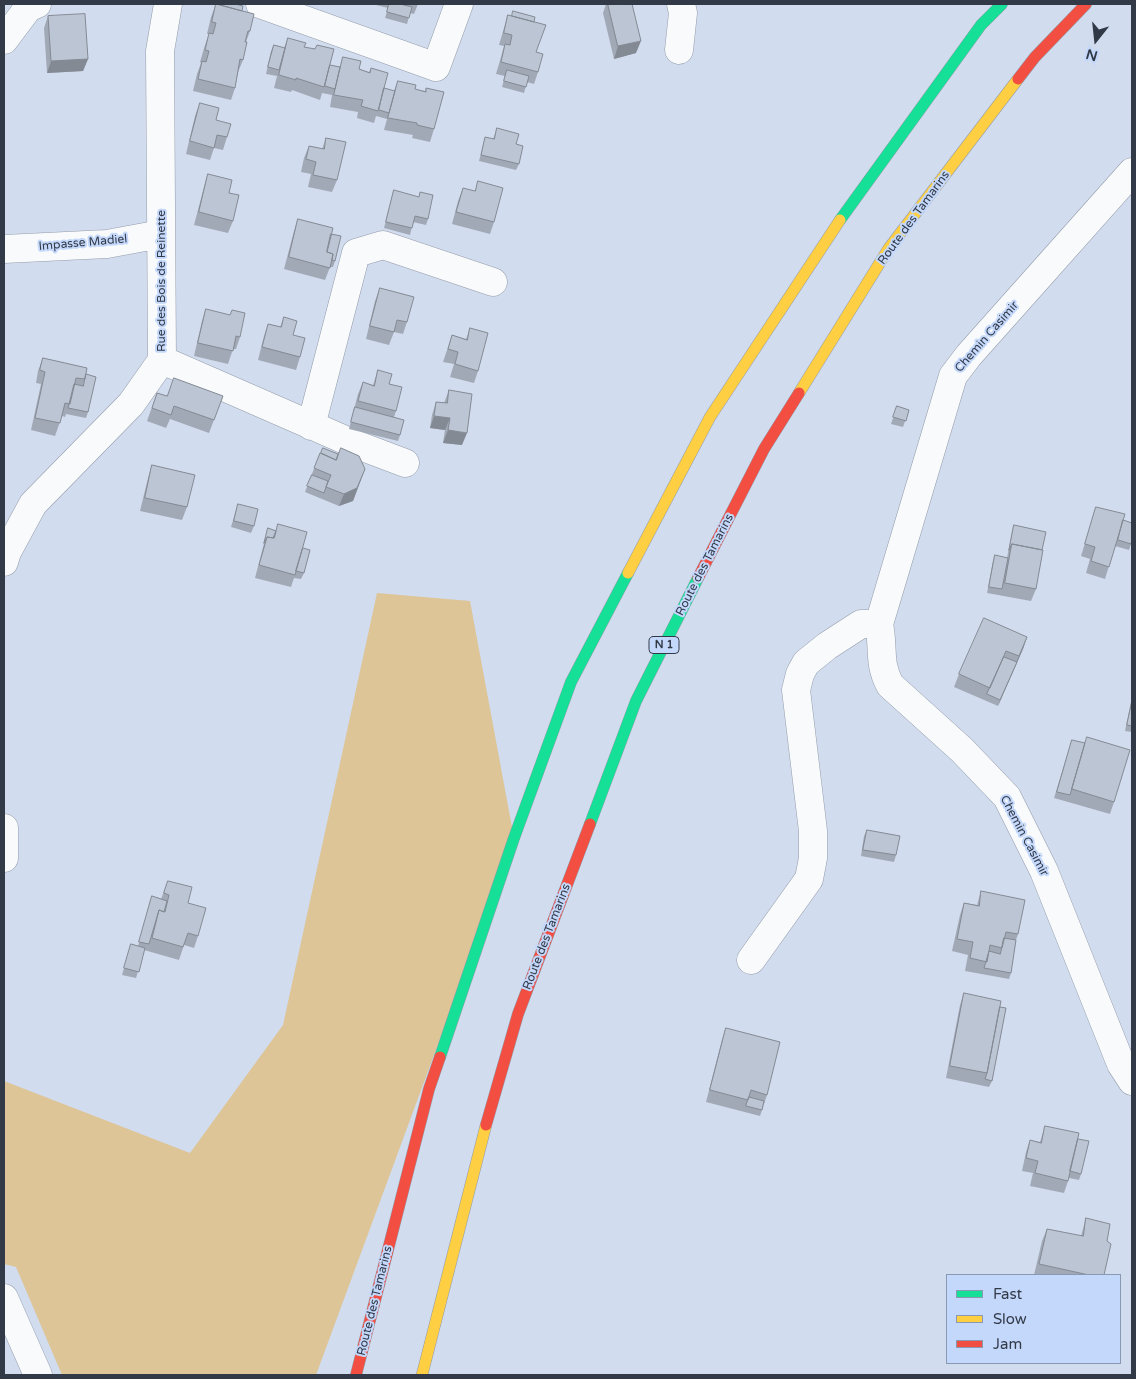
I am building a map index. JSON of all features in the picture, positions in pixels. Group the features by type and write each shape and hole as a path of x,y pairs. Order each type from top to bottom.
{"highway":[{"name":"Route des Tamarins","path":"356,1375 429,1089 514,838 571,682 710,417 840,218 980,25 1002,4"},
{"name":"Route des Tamarins","path":"422,1375 491,1104 518,1014 636,701 764,449 890,248 1035,56 1086,4"}],"street":[{"path":"4,40 28,8 38,4"},
{"name":"Rue des Bois de Reinette","path":"4,562 6,552 33,504 130,404 162,360 160,51 168,4"},
{"path":"260,4 436,67 459,4"},
{"path":"679,50 683,14 681,4"},
{"name":"Chemin Casimir","path":"1132,172 968,355 953,376 879,624 882,643 882,671 890,685 962,750 1007,798 1044,870 1121,1064 1132,1081"},
{"name":"Impasse Madiel","path":"4,249 107,244 162,234"},
{"path":"311,426 356,253 383,245 493,282"},
{"path":"162,360 311,426 405,463"},
{"path":"751,960 809,879 813,858 813,831 796,690 800,674 806,663 851,630 861,624 879,624"},
{"path":"4,828 4,858"},
{"path":"4,1298 38,1375"}],"shaded area":[{"path":"377,593 470,601 514,838 316,1375 62,1375 16,1267 4,1264 4,1081 190,1153 283,1025"}],"building":[{"path":"216,4 254,14 245,42 247,42 243,60 240,59 235,88 198,79 202,61 206,62 209,51 205,50 209,33 213,34 216,23 212,22"},
{"path":"389,4 412,7 409,18 387,12"},
{"path":"608,4 632,4 641,41 618,46"},
{"path":"220,5 243,6 242,11"},
{"path":"513,11 535,17 534,22 512,16"},
{"path":"85,14 88,59 51,61 48,16"},
{"path":"508,15 546,25 536,52 543,54 538,72 501,62 505,44 510,45 512,35 504,33"},
{"path":"288,38 306,43 304,47 315,49 317,45 334,49 324,87 279,75"},
{"path":"274,45 285,48 279,70 268,67"},
{"path":"343,57 361,61 359,69 370,73 371,68 388,73 378,111 361,106 363,100 334,95"},
{"path":"330,65 340,67 335,89 325,86"},
{"path":"507,70 529,76 526,87 504,81"},
{"path":"398,81 416,85 415,89 426,92 426,88 444,92 434,129 417,125 417,123 388,118"},
{"path":"384,88 395,91 389,113 379,110"},
{"path":"200,103 219,108 216,120 231,124 227,137 217,135 214,148 190,141"},
{"path":"497,128 519,134 516,144 523,146 519,164 481,155 485,137 494,139"},
{"path":"326,138 346,142 337,180 313,175 316,162 306,159 309,146 324,149"},
{"path":"208,174 232,180 229,193 239,195 233,221 199,212"},
{"path":"478,181 503,188 494,222 456,212 463,188 475,191"},
{"path":"394,190 419,197 420,192 433,195 428,219 415,216 412,228 386,222"},
{"path":"298,219 333,228 327,252 333,254 330,268 289,257"},
{"path":"331,234 341,236 335,261 332,260 333,254 327,252"},
{"path":"380,288 414,297 407,322 397,320 394,332 370,326"},
{"path":"206,309 230,315 232,310 245,313 240,337 236,336 233,351 198,343"},
{"path":"284,317 297,321 293,335 305,338 300,357 262,347 268,324 281,327"},
{"path":"470,328 488,333 478,371 455,364 458,352 448,349 452,335 467,340"},
{"path":"43,358 87,368 85,379 76,378 70,404 65,403 60,423 35,418 45,372 40,370"},
{"path":"378,370 392,374 389,384 402,387 396,411 358,401 363,382 374,386"},
{"path":"86,374 96,377 88,412 68,408 74,384 83,386"},
{"path":"174,378 223,396 214,420 174,406 171,415 152,408 157,393 167,396"},
{"path":"449,390 472,394 467,433 448,430 450,418 434,416 436,402 447,403"},
{"path":"897,406 909,410 906,421 893,417"},
{"path":"355,407 404,420 400,435 351,422"},
{"path":"323,448 338,454 336,460 321,453"},
{"path":"341,448 359,456 365,469 357,488 344,494 326,487 331,475 314,468 320,453 336,460"},
{"path":"152,465 195,475 187,507 145,498"},
{"path":"312,475 328,481 324,493 307,486"},
{"path":"238,504 258,509 254,526 234,521"},
{"path":"1096,507 1125,514 1109,567 1091,561 1095,547 1085,544"},
{"path":"1123,520 1132,523 1131,544 1118,540"},
{"path":"278,524 307,532 295,575 259,565 267,537 274,538"},
{"path":"1014,525 1046,532 1042,550 1012,544 1009,550"},
{"path":"268,528 276,531 273,538 267,537 264,543"},
{"path":"1012,544 1043,550 1036,589 1005,583"},
{"path":"303,548 310,550 304,573 296,571"},
{"path":"995,555 1008,558 1002,589 989,587"},
{"path":"984,618 1027,637 1019,656 1006,651 990,688 959,674"},
{"path":"1004,657 1017,662 1000,700 987,694"},
{"path":"1132,701 1132,726 1127,725"},
{"path":"1087,737 1130,750 1114,802 1072,789"},
{"path":"1072,740 1085,743 1070,795 1057,792"},
{"path":"867,830 900,836 896,855 863,850"},
{"path":"168,881 192,887 188,903 206,908 198,936 188,933 183,947 152,938 159,910 165,912 169,895 164,893"},
{"path":"981,891 1025,900 1018,934 1006,932 1002,948 990,945 987,962 970,958 973,942 957,939 964,903 979,906"},
{"path":"152,896 167,901 164,912 159,910 149,944 139,942"},
{"path":"1004,938 1016,940 1011,973 984,968 989,951 1000,954"},
{"path":"131,944 145,948 139,972 124,968"},
{"path":"964,993 1001,1001 987,1073 950,1066"},
{"path":"1000,1007 1006,1008 992,1081 985,1079"},
{"path":"726,1028 780,1042 767,1095 751,1090 748,1100 710,1090"},
{"path":"749,1097 764,1101 762,1110 746,1106"},
{"path":"1045,1126 1079,1133 1068,1181 1035,1173 1038,1161 1026,1158 1030,1140 1041,1143"},
{"path":"1078,1139 1089,1141 1081,1174 1070,1171"},
{"path":"1086,1218 1110,1224 1107,1241 1111,1244 1104,1274 1084,1274 1039,1264 1047,1229 1083,1236"}],"traffic: fast":[{"path":"840,220 981,25 1002,4"},
{"path":"440,1057 514,838 571,682 628,573"},
{"path":"590,824 636,701 698,578"}],"traffic: slow":[{"path":"799,393 889,248 1018,79"},
{"path":"628,573 710,417 840,220"},
{"path":"422,1375 486,1125"}],"traffic: jam":[{"path":"1018,79 1035,57 1086,4"},
{"path":"698,578 764,449 799,393"},
{"path":"486,1125 518,1014 590,824"},
{"path":"356,1375 429,1089 440,1057"}]}
